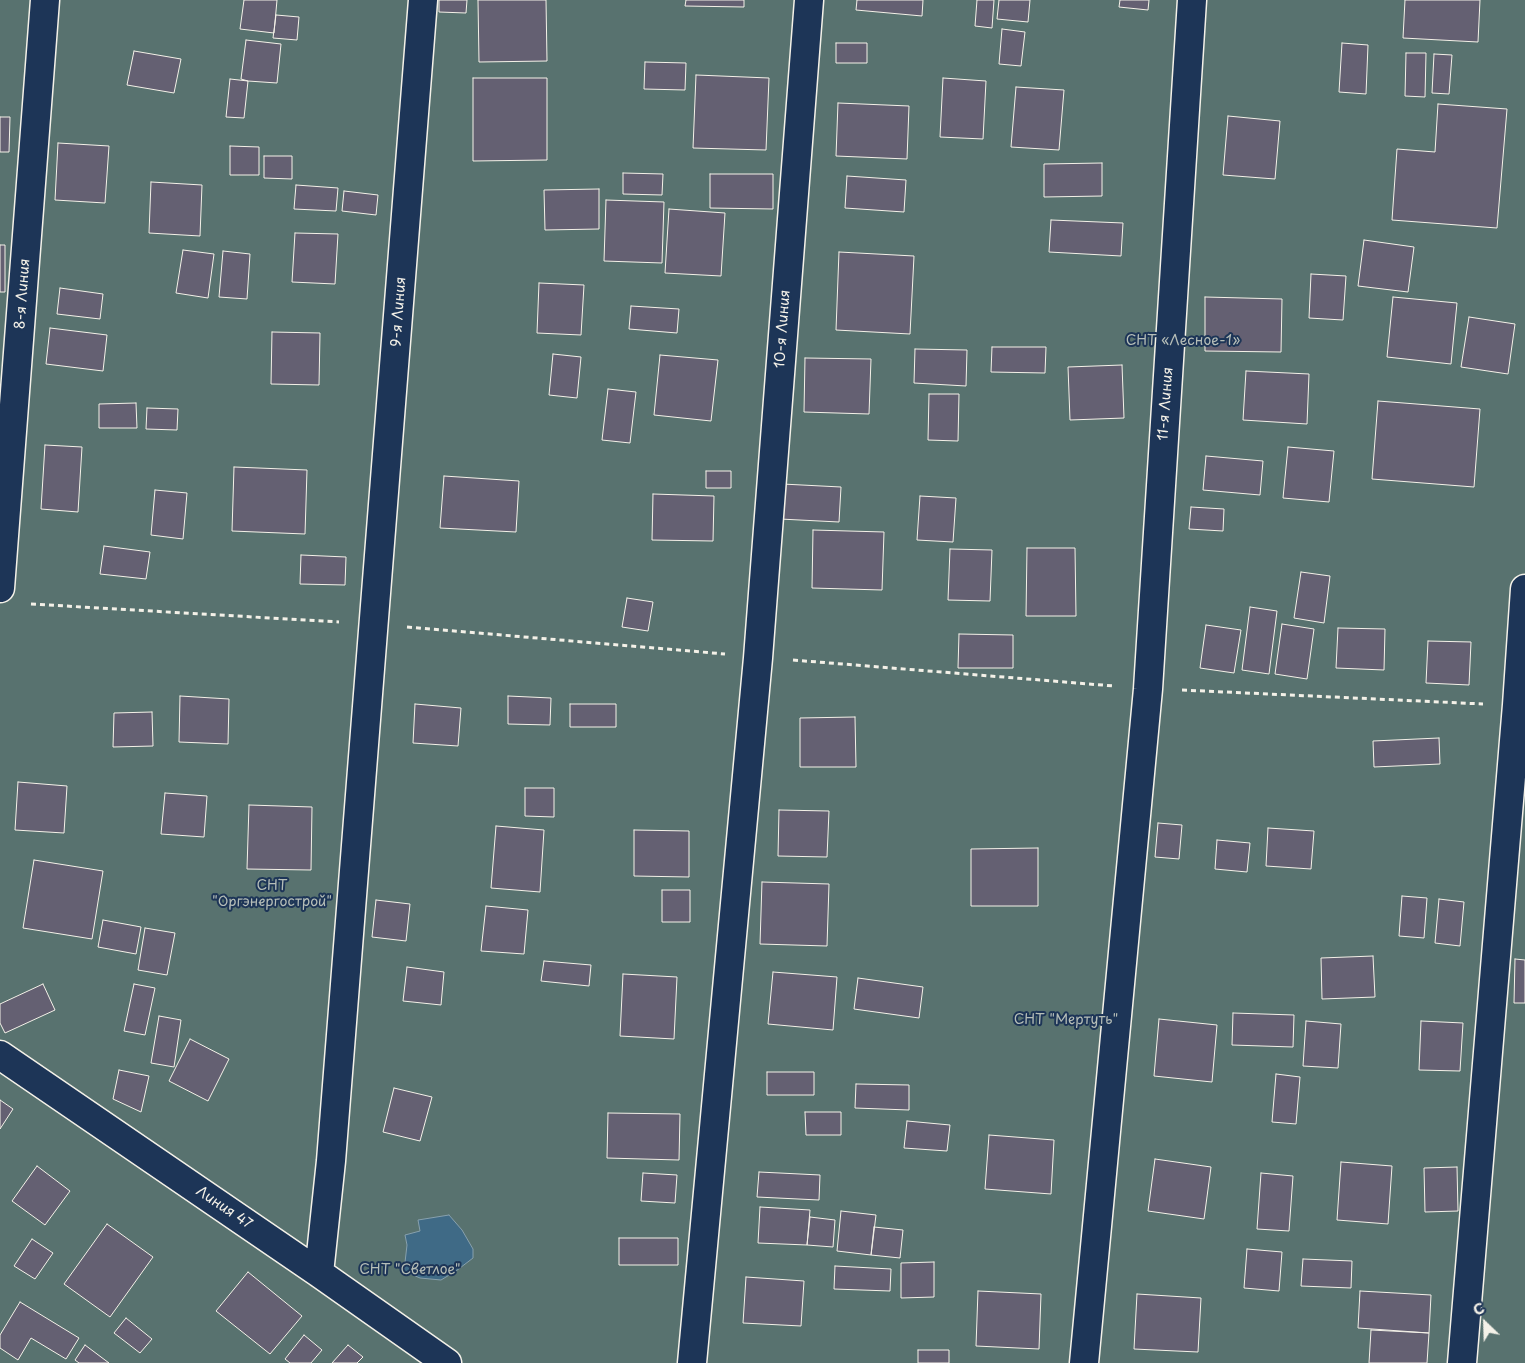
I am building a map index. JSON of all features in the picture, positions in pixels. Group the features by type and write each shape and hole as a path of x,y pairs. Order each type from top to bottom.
{"street":[{"name":"8-я Линия","path":"0,588 46,0"},
{"name":"9-я Линия","path":"319,1273 331,1161 423,0"},
{"name":"10-я Линия","path":"692,1363 758,658 809,0"},
{"name":"11-я Линия","path":"1084,1363 1148,689 1192,0"},
{"path":"1462,1363 1525,589"},
{"name":"Линия 47","path":"0,1056 319,1273 446,1363"}],"green space":[{"path":"0,0 1525,0 1525,1363 0,1363"}],"water":[{"path":"449,1215 462,1230 473,1249 473,1258 441,1280 420,1278 404,1271 407,1245 405,1235 420,1231 418,1220"}],"building":[{"path":"244,0 277,0 274,33 240,29"},
{"path":"439,0 467,0 466,13 439,12"},
{"path":"478,0 546,0 547,61 479,62"},
{"path":"686,0 744,0 744,7 685,6"},
{"path":"857,0 923,0 922,16 856,10"},
{"path":"977,0 994,0 992,28 975,26"},
{"path":"999,0 1030,0 1028,22 997,19"},
{"path":"1120,0 1149,0 1148,10 1119,7"},
{"path":"1405,0 1480,0 1478,42 1403,38"},
{"path":"276,15 299,17 297,40 273,38"},
{"path":"1002,29 1025,32 1021,66 999,64"},
{"path":"246,40 281,44 277,83 241,79"},
{"path":"836,43 867,43 867,63 836,63"},
{"path":"1342,43 1368,45 1366,94 1339,92"},
{"path":"134,51 181,59 174,93 127,85"},
{"path":"1406,53 1426,53 1425,97 1405,96"},
{"path":"1434,54 1452,55 1449,94 1432,93"},
{"path":"645,62 686,63 685,90 644,89"},
{"path":"696,75 769,78 766,150 693,148"},
{"path":"473,78 547,78 547,160 473,161"},
{"path":"943,78 986,81 983,139 940,137"},
{"path":"230,79 248,81 244,118 226,117"},
{"path":"1016,87 1064,90 1059,150 1011,147"},
{"path":"838,103 909,106 907,159 836,156"},
{"path":"1438,104 1507,109 1497,228 1392,220 1397,149 1435,152"},
{"path":"1228,116 1280,121 1275,179 1223,175"},
{"path":"0,117 10,117 9,152 0,152"},
{"path":"58,143 109,146 105,203 55,200"},
{"path":"230,146 259,147 259,175 230,175"},
{"path":"264,156 292,156 292,179 264,178"},
{"path":"1102,163 1102,196 1044,197 1044,164"},
{"path":"623,173 663,174 662,195 623,194"},
{"path":"710,174 773,174 773,209 710,208"},
{"path":"847,176 906,180 904,212 845,208"},
{"path":"151,182 202,185 200,236 149,233"},
{"path":"296,185 338,188 336,211 294,209"},
{"path":"599,189 599,229 545,230 544,190"},
{"path":"344,191 378,195 376,215 342,211"},
{"path":"606,200 664,202 662,263 604,261"},
{"path":"669,209 725,213 721,276 665,273"},
{"path":"1051,220 1123,223 1121,256 1049,252"},
{"path":"295,233 338,234 335,284 292,282"},
{"path":"1364,240 1414,247 1408,292 1358,286"},
{"path":"0,245 5,245 5,292 0,292"},
{"path":"183,250 214,254 208,298 176,293"},
{"path":"223,251 250,254 247,299 219,297"},
{"path":"839,252 914,256 910,334 836,330"},
{"path":"1311,274 1346,276 1343,320 1309,318"},
{"path":"539,283 584,285 581,335 537,333"},
{"path":"60,288 103,294 100,319 57,314"},
{"path":"1205,297 1282,299 1281,352 1205,351"},
{"path":"1393,297 1457,303 1451,364 1387,357"},
{"path":"631,306 679,309 677,333 629,329"},
{"path":"1469,317 1515,324 1508,374 1461,367"},
{"path":"50,328 107,335 103,371 46,364"},
{"path":"272,332 320,333 319,385 271,384"},
{"path":"992,347 1046,347 1045,373 991,372"},
{"path":"915,349 967,350 966,386 914,383"},
{"path":"553,354 581,357 577,398 549,395"},
{"path":"660,355 718,360 711,421 654,415"},
{"path":"805,358 871,359 869,414 804,412"},
{"path":"1122,365 1124,418 1070,420 1068,367"},
{"path":"1246,371 1309,374 1307,424 1243,420"},
{"path":"608,389 636,392 630,443 602,440"},
{"path":"929,394 959,394 958,441 928,440"},
{"path":"1378,401 1480,409 1474,487 1372,479"},
{"path":"136,403 137,428 99,428 99,404"},
{"path":"147,408 178,409 177,430 146,429"},
{"path":"45,445 82,447 78,512 41,509"},
{"path":"1288,447 1334,451 1329,502 1283,498"},
{"path":"1206,456 1263,461 1260,495 1203,490"},
{"path":"234,467 307,470 305,534 232,531"},
{"path":"706,471 731,471 731,488 706,488"},
{"path":"444,476 519,481 516,532 440,528"},
{"path":"782,484 841,487 839,522 780,519"},
{"path":"155,490 187,493 183,539 151,535"},
{"path":"653,494 714,496 713,541 652,540"},
{"path":"920,496 956,498 953,542 917,540"},
{"path":"1191,507 1224,509 1223,531 1189,529"},
{"path":"813,530 884,532 882,590 812,588"},
{"path":"104,546 150,552 146,579 100,574"},
{"path":"1027,548 1075,548 1076,616 1026,616"},
{"path":"950,549 992,550 990,601 948,600"},
{"path":"301,555 346,557 345,585 300,584"},
{"path":"1301,572 1330,576 1324,623 1294,618"},
{"path":"627,598 653,602 648,631 622,627"},
{"path":"1250,607 1277,611 1269,674 1242,670"},
{"path":"1282,624 1314,629 1307,679 1275,674"},
{"path":"1206,625 1241,630 1234,673 1200,668"},
{"path":"1338,628 1385,629 1384,670 1336,668"},
{"path":"959,634 1013,635 1013,668 958,668"},
{"path":"1428,641 1471,642 1469,685 1426,683"},
{"path":"180,696 229,699 228,744 179,742"},
{"path":"508,696 551,698 550,725 508,724"},
{"path":"415,704 461,708 458,746 413,743"},
{"path":"570,704 616,704 616,727 570,727"},
{"path":"152,712 153,746 113,747 114,713"},
{"path":"855,717 856,767 800,767 800,718"},
{"path":"1439,738 1440,764 1374,767 1373,741"},
{"path":"18,782 67,786 64,833 15,830"},
{"path":"525,788 554,788 554,817 525,816"},
{"path":"165,793 207,796 204,837 161,834"},
{"path":"249,805 312,807 311,870 247,869"},
{"path":"779,810 829,811 827,857 778,856"},
{"path":"1158,823 1182,825 1179,859 1155,857"},
{"path":"496,826 544,830 540,892 491,888"},
{"path":"1268,828 1314,831 1311,869 1266,866"},
{"path":"634,830 689,831 689,877 634,876"},
{"path":"1217,840 1250,843 1247,872 1215,869"},
{"path":"1038,848 1038,906 971,906 971,849"},
{"path":"34,860 103,871 92,939 23,928"},
{"path":"762,882 829,884 827,946 760,944"},
{"path":"662,890 690,890 690,922 662,922"},
{"path":"1402,896 1427,898 1424,938 1399,936"},
{"path":"1439,899 1464,902 1460,946 1435,943"},
{"path":"376,900 410,904 406,941 372,937"},
{"path":"486,906 528,910 524,954 481,951"},
{"path":"103,920 141,927 136,954 98,947"},
{"path":"145,928 175,933 167,975 138,970"},
{"path":"1373,956 1375,997 1322,999 1321,958"},
{"path":"1515,959 1525,960 1525,1003 1514,1003"},
{"path":"544,961 591,965 589,986 541,981"},
{"path":"407,967 444,972 441,1005 403,1001"},
{"path":"773,972 837,977 833,1030 768,1024"},
{"path":"623,974 677,977 674,1039 620,1036"},
{"path":"858,978 923,987 919,1018 854,1009"},
{"path":"43,984 55,1010 5,1033 0,1023 0,1004"},
{"path":"134,984 155,988 145,1035 124,1031"},
{"path":"1233,1013 1294,1015 1293,1047 1232,1045"},
{"path":"159,1016 181,1020 174,1067 151,1063"},
{"path":"1159,1019 1217,1025 1212,1082 1154,1076"},
{"path":"1306,1021 1341,1024 1338,1068 1303,1066"},
{"path":"1421,1021 1463,1023 1460,1071 1419,1070"},
{"path":"190,1039 229,1059 208,1101 169,1081"},
{"path":"119,1070 149,1076 141,1112 113,1099"},
{"path":"767,1072 814,1072 814,1095 767,1095"},
{"path":"1276,1074 1300,1077 1296,1124 1272,1122"},
{"path":"856,1084 909,1085 909,1110 855,1108"},
{"path":"394,1088 432,1097 420,1141 383,1132"},
{"path":"0,1100 13,1109 0,1129"},
{"path":"805,1112 841,1112 841,1135 806,1135"},
{"path":"608,1113 680,1114 679,1160 607,1158"},
{"path":"907,1121 950,1125 947,1151 904,1148"},
{"path":"989,1135 1054,1140 1051,1194 985,1189"},
{"path":"1155,1159 1211,1167 1204,1219 1148,1211"},
{"path":"1341,1162 1392,1166 1388,1224 1337,1220"},
{"path":"37,1166 70,1191 45,1225 12,1201"},
{"path":"1457,1167 1458,1211 1425,1212 1424,1168"},
{"path":"759,1172 820,1175 819,1200 757,1197"},
{"path":"643,1173 677,1175 675,1203 641,1201"},
{"path":"1261,1173 1293,1176 1289,1231 1257,1229"},
{"path":"760,1207 810,1210 807,1245 758,1243"},
{"path":"841,1211 876,1215 871,1255 837,1251"},
{"path":"810,1217 835,1220 833,1247 807,1245"},
{"path":"107,1224 153,1257 110,1317 64,1284"},
{"path":"874,1227 903,1230 900,1258 871,1255"},
{"path":"619,1238 678,1238 678,1265 619,1265"},
{"path":"32,1239 53,1253 35,1279 14,1266"},
{"path":"1247,1249 1282,1252 1279,1291 1244,1288"},
{"path":"1303,1259 1352,1261 1351,1288 1301,1286"},
{"path":"934,1262 934,1297 901,1298 901,1263"},
{"path":"835,1266 891,1269 890,1291 834,1289"},
{"path":"248,1272 302,1316 270,1354 216,1311"},
{"path":"746,1277 804,1281 801,1326 743,1323"},
{"path":"978,1291 1041,1294 1039,1349 976,1346"},
{"path":"1360,1291 1431,1295 1429,1333 1358,1328"},
{"path":"1137,1294 1201,1298 1198,1352 1134,1349"},
{"path":"20,1302 79,1338 66,1359 31,1338 18,1360 0,1348 0,1335"},
{"path":"126,1318 152,1339 140,1353 114,1333"},
{"path":"1371,1330 1429,1333 1427,1363 1369,1363"},
{"path":"304,1335 322,1350 311,1363 290,1363 285,1359"},
{"path":"85,1345 109,1363 79,1363 75,1360"},
{"path":"348,1345 363,1357 357,1363 332,1363"},
{"path":"918,1350 949,1350 949,1363 918,1363"}],"park label":[{"name":"СНТ «Лесное-1»","path":"1183,341"},
{"name":"СНТ \"Оргэнергострой\"","path":"272,894"},
{"name":"СНТ \"Мертуть\"","path":"1066,1020"},
{"name":"СНТ \"Светлое\"","path":"410,1270"}]}
